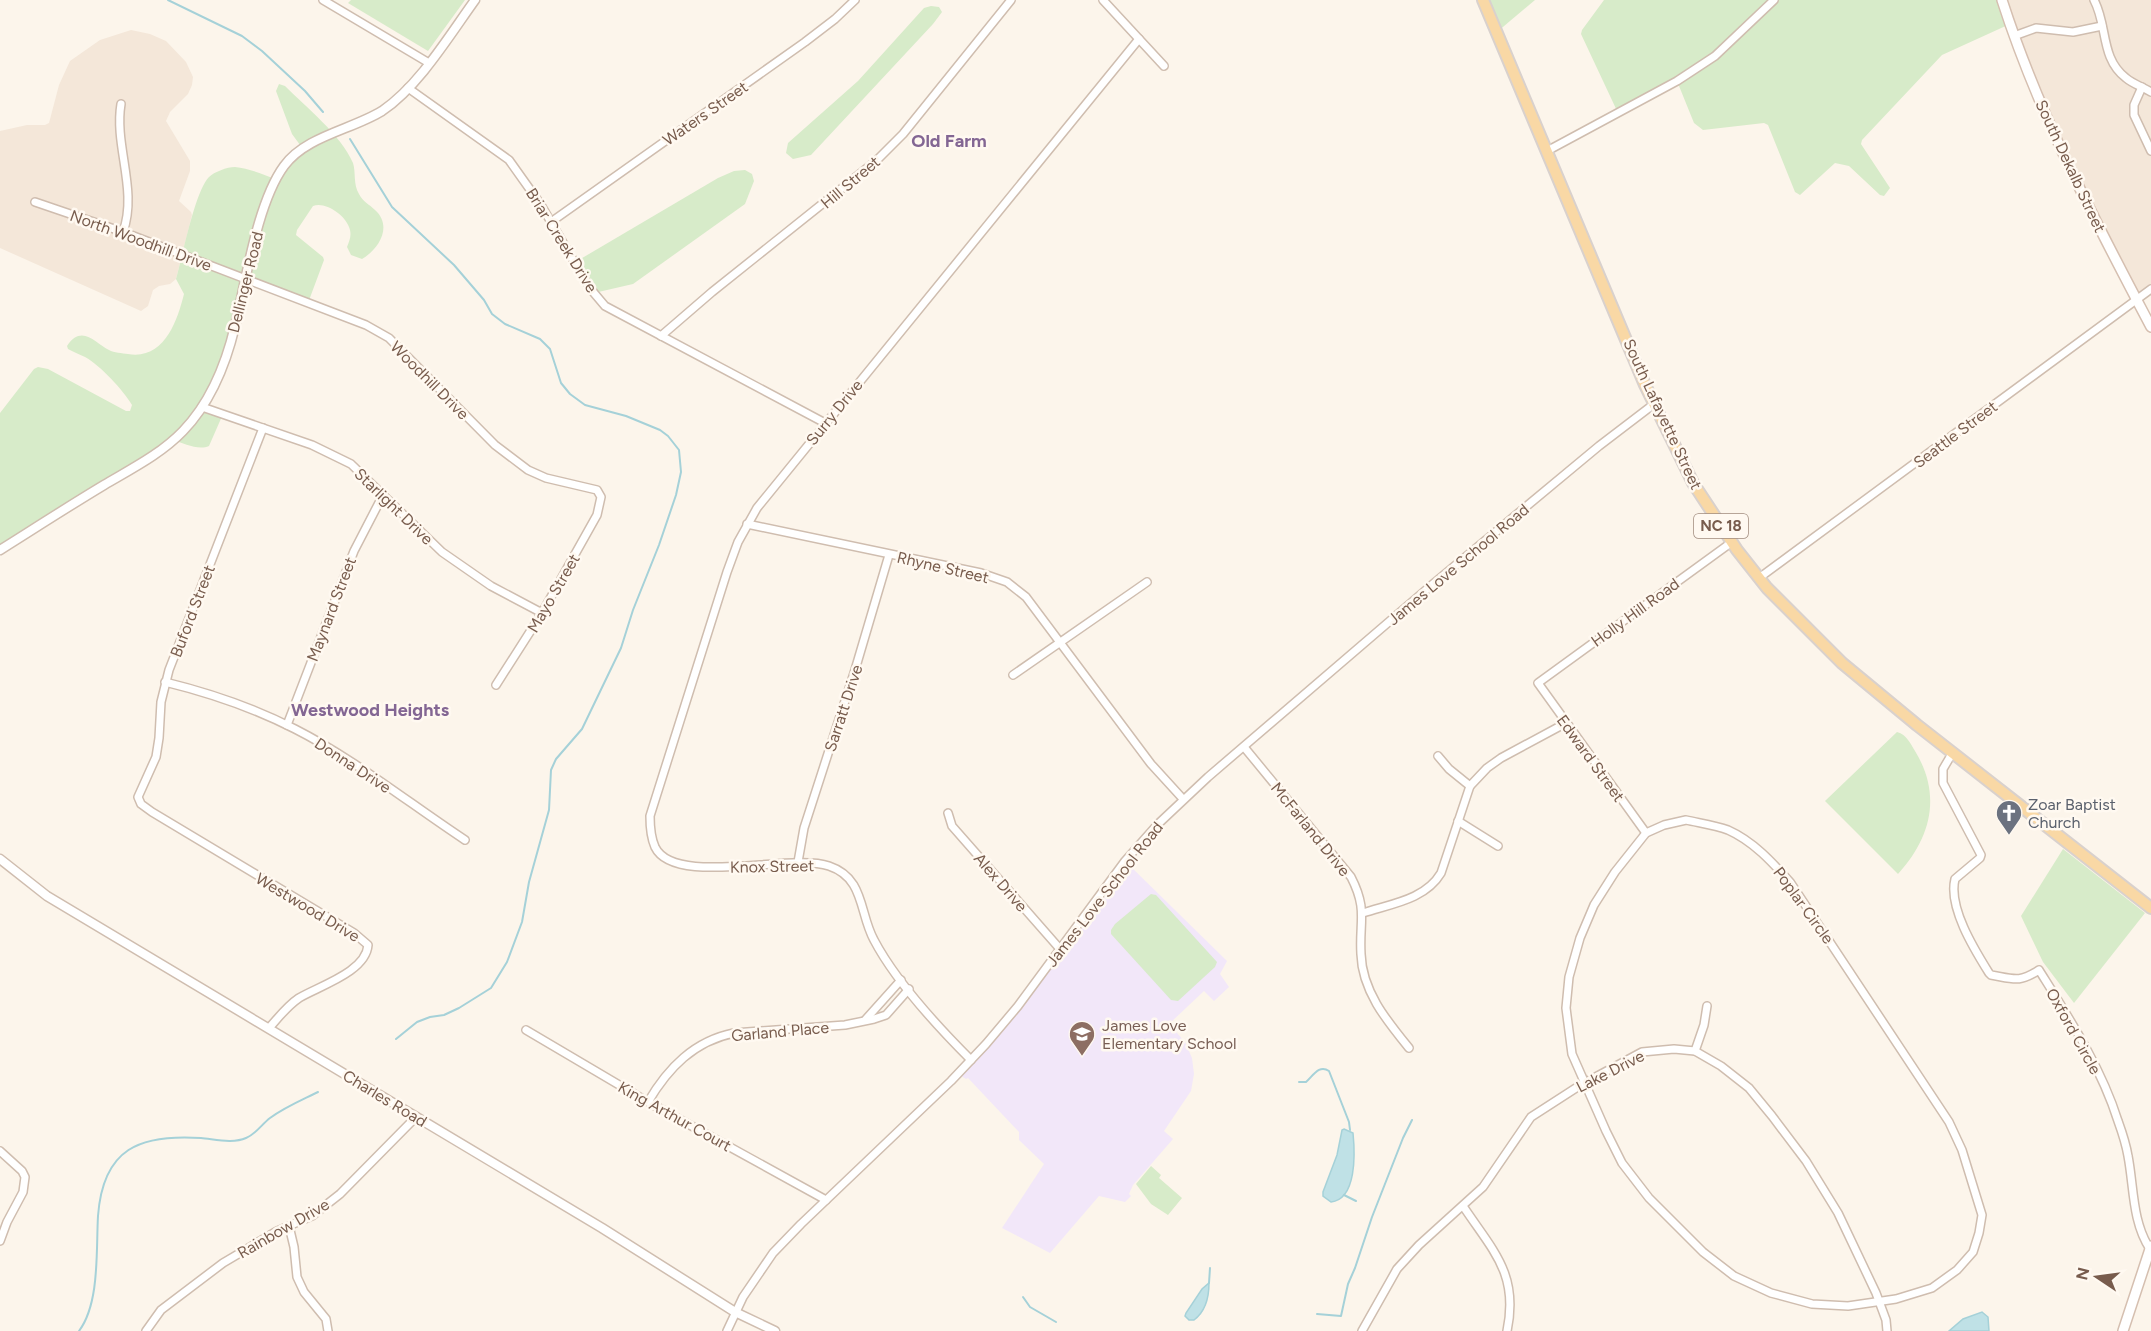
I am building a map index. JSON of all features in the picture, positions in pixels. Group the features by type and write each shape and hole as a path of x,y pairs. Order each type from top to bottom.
{"main road":[{"name":"South Lafayette Street","path":"1483,0 1654,404 1693,483 1732,542 1759,578 1788,610 1842,663 2151,908"},
{"name":"South Dekalb Street","path":"2002,0 2035,91 2073,177 2151,327"},
{"path":"2123,1331 2150,1247"}],"street":[{"path":"323,0 429,63"},
{"name":"Dellinger Road","path":"0,550 158,451 184,430 202,407 221,369 232,339 263,210 275,179 298,152 382,111 408,88 475,0"},
{"name":"Waters Street","path":"551,222 805,42 855,0"},
{"name":"Hill Street","path":"661,336 712,292 876,161 903,134 1011,0"},
{"path":"1103,0 1164,66"},
{"path":"1547,151 1677,81 1715,56 1774,0"},
{"path":"2094,0 2101,12 2108,55 2118,71 2127,79 2151,92"},
{"path":"2014,36 2036,28 2073,32 2102,26"},
{"name":"Surry Drive","path":"655,848 650,824 653,802 727,572 747,524 771,488 1139,39"},
{"path":"2142,87 2134,105 2134,115 2151,151"},
{"name":"Briar Creek Drive","path":"408,88 509,160 551,222 588,285 605,306 825,423"},
{"path":"121,104 119,131 128,209 123,232"},
{"name":"North Woodhill Drive","path":"35,202 246,278"},
{"name":"Woodhill Drive","path":"246,278 366,325 389,338 495,445 528,470 546,478 597,490 601,497"},
{"name":"Seattle Street","path":"1759,578 2151,290"},
{"name":"James Love School Road","path":"727,1331 735,1312 773,1253 971,1060 1012,1012 1125,861 1183,799 1483,543 1654,404"},
{"name":"Starlight Drive","path":"202,407 312,445 351,464 442,552 491,586 542,613"},
{"name":"Buford Street","path":"138,797 156,757 165,682 263,428"},
{"name":"Maynard Street","path":"287,725 354,551 383,495"},
{"name":"Mayo Street","path":"496,685 542,613 597,515 601,497"},
{"name":"Rhyne Street","path":"747,524 981,573 1007,582 1026,597 1151,764 1183,799"},
{"name":"Holly Hill Road","path":"1538,683 1732,542"},
{"name":"Sarratt Drive","path":"798,862 804,828 889,555"},
{"path":"1013,675 1147,582"},
{"name":"Donna Drive","path":"165,682 206,692 287,725 327,747 465,840"},
{"name":"Edward Street","path":"1538,683 1646,833"},
{"path":"1363,913 1414,897 1436,881 1441,873 1470,786 1487,768 1501,758 1566,723"},
{"name":"McFarland Drive","path":"1244,747 1351,877 1362,902 1360,957 1368,988 1376,1003 1409,1048"},
{"name":"Oxford Circle","path":"1953,752 1943,769 1943,783 1981,855 1954,879 1952,893 1955,904 1968,936 1991,975 2025,979 2039,970 2056,997 2096,1068 2118,1119 2128,1154 2138,1222 2144,1240 2150,1247"},
{"path":"1438,756 1449,769 1470,786"},
{"name":"Westwood Drive","path":"138,797 146,808 354,933 368,945 367,951 358,963 329,984 295,1002 269,1028"},
{"name":"Alex Drive","path":"948,813 952,826 1060,949"},
{"name":"Poplar Circle","path":"1686,820 1727,830 1743,838 1768,857 1790,882 1949,1122 1962,1150 1982,1215 1973,1252 1957,1270 1932,1288 1896,1299 1848,1306 1812,1304 1771,1293 1734,1276 1703,1252 1649,1198 1622,1162 1585,1083 1572,1054 1566,1008 1569,977 1580,938 1594,905 1615,872 1646,833 1664,825 1686,820"},
{"path":"1458,821 1498,846"},
{"name":"Knox Street","path":"655,848 672,863 684,866 725,867 798,862 829,866 851,879 857,889 872,938 883,955 909,989 971,1060"},
{"name":"Charles Road","path":"0,859 47,896 602,1228 735,1312 775,1331"},
{"path":"866,1020 902,980"},
{"name":"Garland Place","path":"648,1102 657,1086 681,1059 705,1042 719,1036 759,1030 845,1025 886,1015 909,989"},
{"path":"1695,1051 1704,1025 1707,1006"},
{"name":"King Arthur Court","path":"526,1030 648,1102 826,1200"},
{"name":"Lake Drive","path":"1362,1331 1383,1290 1397,1269 1419,1245 1483,1187 1531,1117 1585,1083 1642,1052 1674,1048 1695,1051 1721,1066 1749,1088 1799,1152 1838,1213 1879,1301 1886,1320 1887,1331"},
{"name":"Rainbow Drive","path":"146,1331 161,1310 162,1312 179,1295 241,1252 312,1216 340,1194 416,1117"},
{"path":"0,1151 22,1171 25,1185 0,1240"},
{"path":"1463,1206 1507,1274 1511,1299 1507,1331"},
{"path":"289,1226 297,1277 304,1292 326,1319 328,1331"}],"shaded area":[{"path":"2002,0 2151,0 2151,291 2138,300 2073,177"},
{"path":"131,30 150,34 166,41 186,62 193,77 188,94 170,112 166,121 190,161 190,171 179,201 192,215 176,279 170,284 153,290 148,306 141,311 0,248 0,131 49,123 59,85 70,61 100,40"},
{"name":"James Love Elementary School","path":"1125,861 1227,961 1220,974 1229,987 1214,1001 1204,991 1169,1024 1185,1042 1192,1058 1194,1074 1191,1091 1164,1131 1173,1139 1133,1185 1129,1194 1131,1196 1125,1202 1099,1196 1050,1253 1002,1228 1044,1164 1019,1140 1019,1132 968,1078 958,1074 986,1044"}],"green space":[{"path":"351,0 465,0 428,51 348,3"},
{"path":"1483,0 1535,0 1497,32"},
{"path":"1604,0 2002,0 2010,24 1942,55 1862,140 1861,144 1890,188 1884,196 1880,195 1849,166 1835,163 1800,195 1795,192 1768,125 1764,123 1703,130 1694,123 1677,81 1618,113 1581,34"},
{"path":"939,7 942,12 933,24 811,155 793,159 786,153 788,143 858,81 924,8"},
{"path":"279,84 285,86 340,142 353,163 359,194 380,216 383,223 382,237 374,249 362,259 351,255 347,247 350,230 347,222 329,207 313,206 296,235 324,260 308,303 246,278 232,339 202,407 223,414 209,446 196,447 173,440 0,550 0,413 34,369 38,367 48,369 126,411 130,411 132,405 111,379 98,366 68,349 67,346 73,339 83,336 89,337 113,352 140,354 151,351 167,337 173,327 184,294 176,279 190,225 199,196 209,177 221,170 235,167 275,179 303,149 292,134 276,91"},
{"path":"745,170 752,174 754,181 745,204 633,284 594,293 572,264 718,178 734,171"},
{"path":"1897,732 1908,740 1923,767 1930,800 1925,831 1918,846 1898,874 1825,801"},
{"path":"2063,849 2145,913 2074,1003 2043,962 2021,916"},
{"path":"1151,894 1156,895 1217,962 1215,967 1178,1001 1171,1000 1111,934 1115,924"},
{"path":"1151,1166 1161,1175 1159,1178 1182,1198 1168,1215 1151,1204 1136,1184"}],"water":[{"path":"1344,1129 1353,1133 1354,1163 1346,1193 1331,1202 1323,1196 1323,1192"},
{"path":"1209,1283 1204,1308 1194,1320 1189,1320 1185,1316 1186,1313 1202,1289"},
{"path":"1982,1312 1988,1317 1989,1331 1949,1331 1963,1319"}],"waterway":[{"path":"168,0 242,36 262,51 305,91 323,112"},
{"path":"350,139 392,207 454,265 484,300 492,314 505,324 540,339 550,349 561,383 570,394 585,405 626,416 660,430 679,450 681,472 676,495 659,545 633,610 621,648 582,729 556,759 551,770 549,810 529,882 522,922 507,962 491,988 444,1015 417,1022 396,1039"},
{"path":"1299,1082 1306,1082 1319,1070 1329,1071 1350,1130"},
{"path":"79,1331 91,1306 94,1291 101,1193 117,1160 128,1150 160,1139 179,1137 241,1140 253,1134 276,1114 318,1092"},
{"path":"1317,1314 1341,1316 1348,1284 1372,1217 1412,1120"},
{"path":"1344,1195 1356,1201"},
{"path":"1209,1283 1210,1268"},
{"path":"1023,1297 1030,1307 1056,1322"}],"place":[{"name":"Zoar Baptist Church","path":"2009,836"},
{"name":"James Love Elementary School","path":"1082,1057"}],"district":[{"name":"Old Farm","path":"949,141"},
{"name":"Westwood Heights","path":"370,710"}]}
